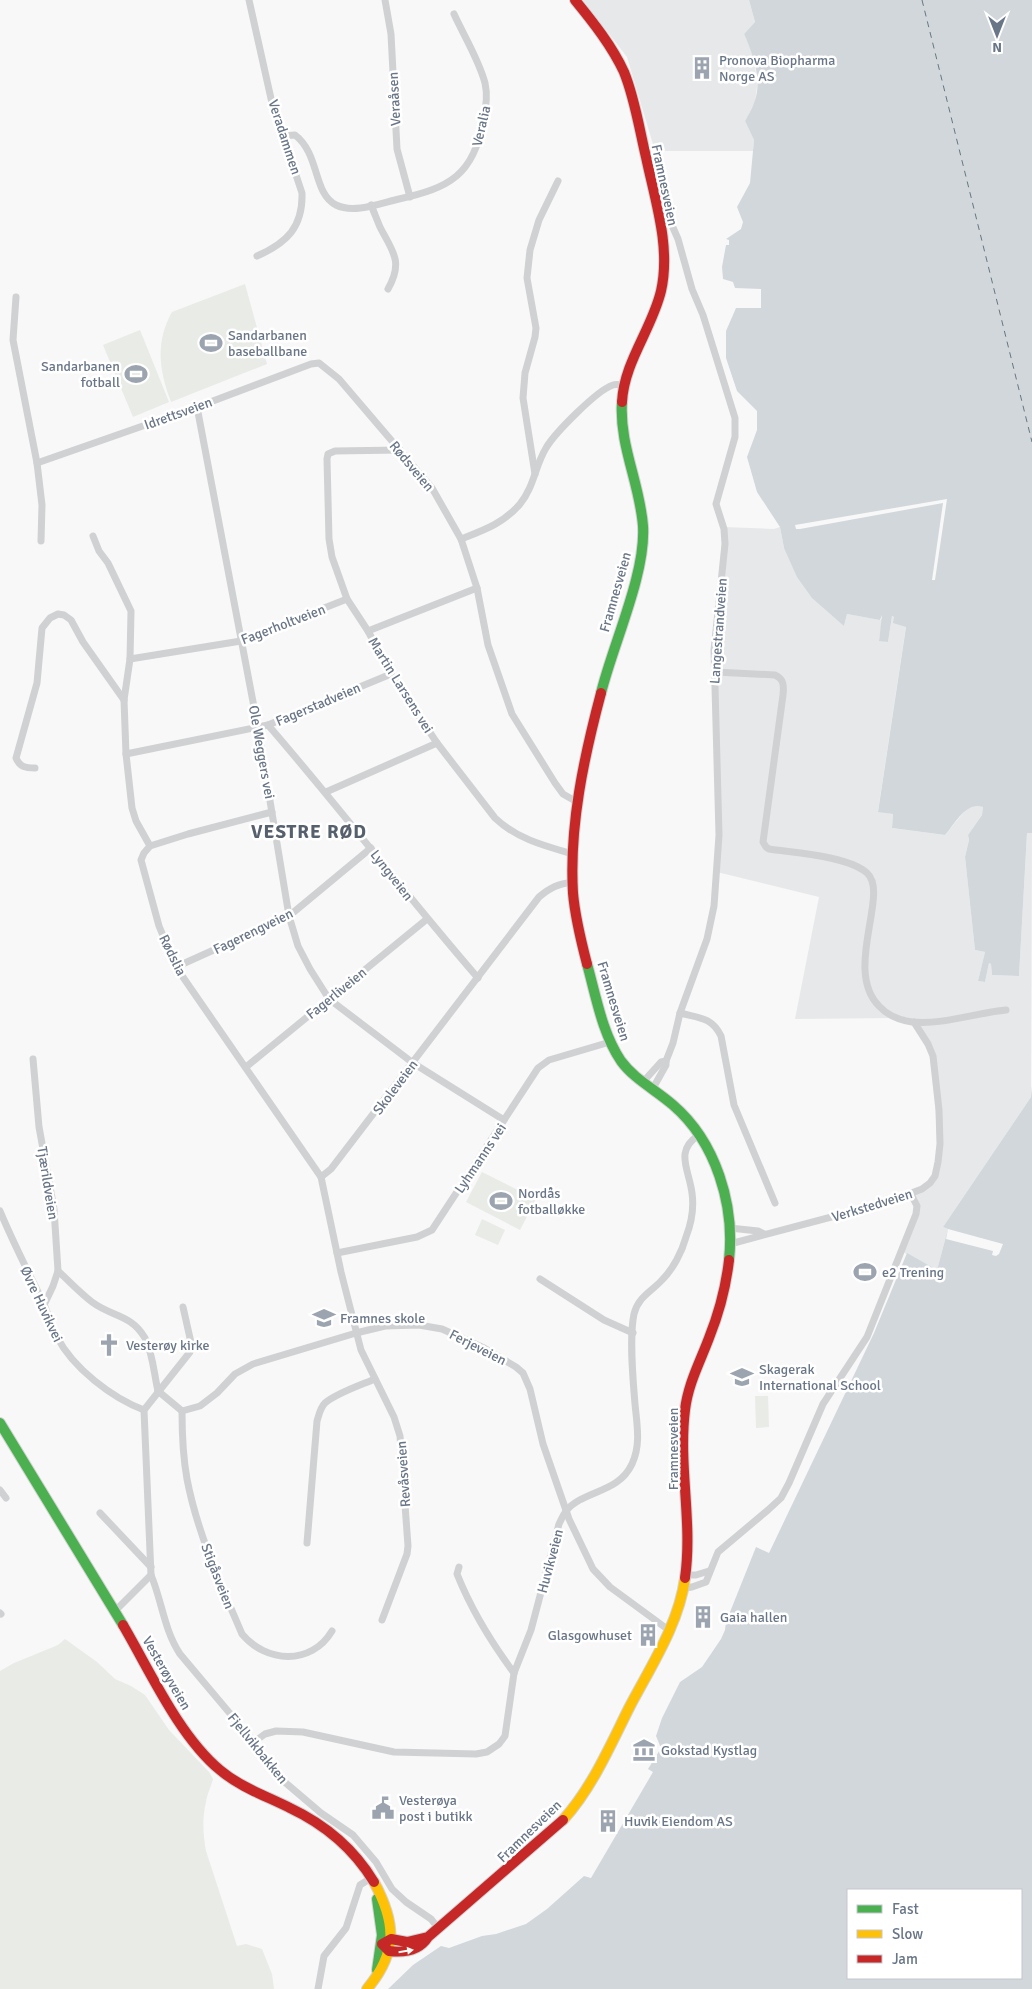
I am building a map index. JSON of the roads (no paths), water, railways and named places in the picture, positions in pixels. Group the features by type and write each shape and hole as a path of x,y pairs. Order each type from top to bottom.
{"main road":[{"name":"Framnesveien","path":"387,1945 406,1952 424,1944 428,1937 552,1831 578,1802 597,1770 670,1631 685,1588 689,1548 684,1447 686,1403 690,1384 719,1312 726,1288 730,1228 724,1194 717,1170 699,1135 687,1119 643,1082 620,1059 610,1042 582,942 574,901 573,882 577,802 587,744 642,549 642,523 622,433 621,406 624,385 655,311 662,283 663,247 635,106 626,79 617,59 601,34 575,0"},
{"name":"Vesterøyveien","path":"0,1423 115,1611 184,1730 210,1761 227,1775 304,1815 328,1830 350,1850 372,1878 387,1945 376,1976 367,1989"}],"street":[{"name":"Veradammen","path":"249,0 272,103 302,193 302,207 299,219 286,238 276,248 257,256"},
{"name":"Veraåsen","path":"385,0 391,34 397,149 410,197"},
{"name":"Veralia","path":"282,136 295,135 307,146 324,194 330,202 340,207 351,208 410,197 440,188 456,177 469,163 480,142 487,102 486,84 454,14"},
{"path":"536,474 523,398 525,373 536,328 527,278 530,250 539,220 558,181"},
{"path":"371,205 381,229 390,244 396,262 394,279 388,289"},
{"name":"Langestrandveien","path":"652,1090 666,1065 680,1013 710,927 718,872 719,807 714,650 725,544 724,529 716,504 735,437 736,418 703,316 692,289 678,239 671,223 664,217 658,217"},
{"path":"16,297 14,340 42,505 40,541"},
{"name":"Idrettsveien","path":"36,463 197,407 310,364 319,363"},
{"name":"Rødsveien","path":"319,363 339,379 432,488 461,539 477,588 488,645 512,714 563,794 577,802"},
{"path":"461,539 489,529 508,516 524,498 546,448 565,425 602,391 612,385 624,385"},
{"name":"Ole Weggers vei","path":"197,407 258,728 289,916 298,946 310,970 329,999 413,1063 504,1120"},
{"name":"Martin Larsens vei","path":"400,450 335,451 328,454 329,539 332,557 347,599 368,631 390,674 437,743 496,818 505,827 535,843 574,854"},
{"path":"94,536 99,550 108,563 131,611 130,659 124,700 126,754 132,808 136,821 150,846 272,812"},
{"path":"368,631 477,588"},
{"name":"Fagerholtveien","path":"130,659 240,641 347,599"},
{"path":"35,768 23,767 16,758 37,682 42,628 50,618 58,614 71,620 83,642 124,700"},
{"path":"715,672 775,675 780,678 784,686 763,842 769,849 838,859 866,872 872,878 874,892 864,968 867,991 876,1003 889,1015 914,1022 934,1021 1006,1010"},
{"name":"Fagerstadveien","path":"126,754 268,725 390,674"},
{"name":"Lyngveien","path":"268,725 326,792 427,919 478,978"},
{"path":"326,792 437,743"},
{"name":"Rødslia","path":"150,846 141,860 159,926 176,967 321,1177"},
{"name":"Fagerengveien","path":"176,967 289,916 371,848"},
{"name":"Skoleveien","path":"321,1177 331,1169 539,897 550,888 573,882"},
{"name":"Fagerliveien","path":"246,1066 427,919"},
{"path":"680,1013 706,1019 717,1027 721,1036 734,1105 775,1203"},
{"name":"Verkstedveien","path":"730,1244 810,1224 911,1194 930,1183 935,1176 940,1144 933,1056 914,1022"},
{"name":"Lyhmanns vei","path":"337,1253 417,1237 432,1230 538,1068 549,1060 610,1042"},
{"name":"Tjærildveien","path":"33,1059 34,1089 39,1127 54,1209 58,1271 44,1305"},
{"name":"Langestrandveien","path":"643,1082 661,1062 666,1061"},
{"name":"Huvikveien","path":"254,1742 265,1734 276,1731 302,1732 394,1752 447,1755 487,1752 499,1744 505,1736 514,1673 531,1630 559,1524 566,1511 574,1504 613,1485 625,1476 632,1466 638,1451 632,1378 633,1315 637,1303 664,1278 677,1258 686,1238 692,1212 692,1193 685,1152 689,1143 699,1135"},
{"path":"321,1177 356,1333"},
{"path":"685,1588 706,1582 718,1552 781,1498 808,1442 823,1404 867,1337 877,1314 916,1214 917,1206 911,1194"},
{"name":"Øvre Huvikvei","path":"0,1211 16,1249 44,1305 57,1338 65,1351 79,1366 111,1393 129,1404 144,1410"},
{"name":"Verkstedveien","path":"730,1228 758,1231 764,1234"},
{"name":"Øvre Huvikvei","path":"58,1271 91,1301 108,1312 125,1317 135,1326 150,1350 158,1391"},
{"path":"540,1279 604,1320 632,1333"},
{"path":"115,1611 151,1575 144,1410 192,1347 183,1307"},
{"name":"Ferjeveien","path":"182,1410 200,1406 235,1374 253,1364 356,1333 386,1326 401,1325 442,1329 484,1348 516,1366 523,1373 530,1389 543,1444 566,1511 575,1534 594,1569 610,1587 670,1631"},
{"name":"Revåsveien","path":"356,1333 375,1379 394,1417 400,1436 408,1533 407,1554 382,1620"},
{"path":"307,1542 317,1421 320,1411 324,1404 333,1398 375,1379"},
{"path":"158,1391 182,1410"},
{"name":"Stigåsveien","path":"182,1410 182,1434 187,1480 202,1536 242,1634 250,1645 280,1658 291,1657 317,1648 326,1642 332,1631"},
{"path":"0,1490 6,1498"},
{"path":"100,1512 151,1567"},
{"path":"459,1568 457,1574 471,1604 495,1648 514,1673"},
{"path":"687,1575 696,1575 709,1571"},
{"name":"Fjellvikbakken","path":"151,1575 159,1593 171,1641 254,1742 280,1778 321,1813 352,1835 376,1862 392,1890 431,1919 439,1929"},
{"path":"318,1989 324,1956 346,1928 360,1884 372,1878"}],"place":[{"name":"Pronova Biopharma Norge AS","path":"702,68"},
{"name":"Sandarbanen baseballbane","path":"211,343"},
{"name":"Sandarbanen fotball","path":"136,374"},
{"name":"Nordås fotballøkke","path":"501,1201"},
{"name":"e2 Trening","path":"865,1272"},
{"name":"Framnes skole","path":"324,1318"},
{"name":"Vesterøy kirke","path":"109,1345"},
{"name":"Skagerak International School","path":"742,1377"},
{"name":"Gaia hallen","path":"703,1617"},
{"name":"Glasgowhuset","path":"648,1635"},
{"name":"Gokstad Kystlag","path":"644,1750"},
{"name":"Vesterøya post i butikk","path":"383,1808"},
{"name":"Huvik Eiendom AS","path":"608,1821"}],"district":[{"name":"VESTRE RØD","path":"309,831"}]}
